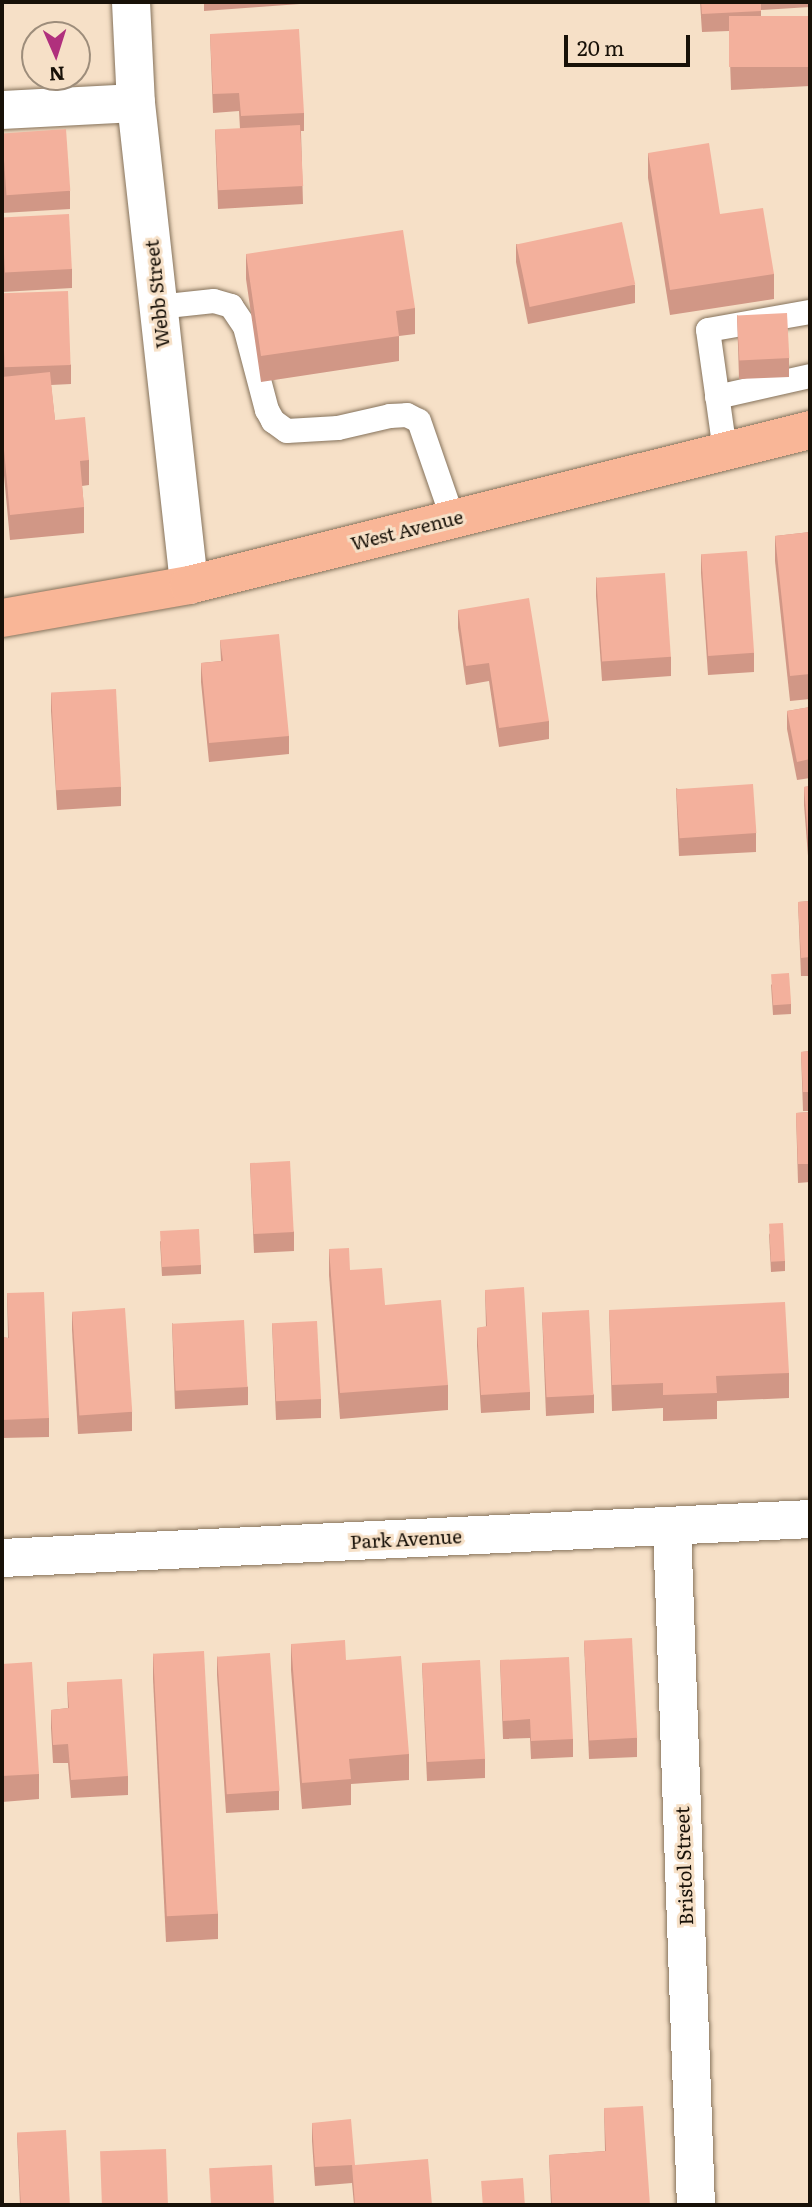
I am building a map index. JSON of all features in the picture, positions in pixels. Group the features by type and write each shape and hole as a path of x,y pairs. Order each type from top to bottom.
{"highway":[{"name":"West Avenue","path":"2,618 189,585 810,430"}],"street":[{"name":"Webb Street","path":"131,2 136,103 189,585"},
{"path":"2,110 136,103"},
{"name":"Park Avenue","path":"2,1559 810,1519"},
{"name":"Bristol Street","path":"672,1526 696,2205"}],"lane":[{"path":"158,306 215,301 231,306 245,327 273,421 286,431 303,432 390,416 407,415 419,421 453,519"},
{"path":"725,452 708,330 810,312"},
{"path":"717,397 810,376"}],"building":[{"path":"701,2 761,2 761,11 702,14"},
{"path":"729,16 810,16 810,67 729,67"},
{"path":"299,29 304,113 241,116 239,93 213,94 210,34"},
{"path":"300,125 303,186 218,190 215,129"},
{"path":"66,129 70,191 6,195 2,133"},
{"path":"709,143 720,214 763,208 774,274 670,290 648,153"},
{"path":"69,214 72,269 5,272 2,218"},
{"path":"622,222 635,285 530,307 516,244"},
{"path":"403,230 415,308 396,311 399,336 261,356 246,254"},
{"path":"68,291 71,365 5,367 2,293"},
{"path":"787,313 789,358 739,361 737,316"},
{"path":"50,372 55,420 85,417 89,460 80,461 84,507 10,515 2,428 2,377"},
{"path":"810,532 810,674 790,676 775,536"},
{"path":"747,551 754,653 708,656 701,554"},
{"path":"665,573 671,657 602,662 596,578"},
{"path":"529,598 549,721 499,728 489,663 466,666 458,610"},
{"path":"279,634 289,736 209,743 201,663 223,661 220,640"},
{"path":"116,689 121,787 56,790 51,692"},
{"path":"810,707 810,759 797,762 787,711"},
{"path":"753,784 756,833 680,838 676,789"},
{"path":"810,786 810,851 809,851 804,787"},
{"path":"810,901 810,957 801,958 798,902"},
{"path":"789,973 791,1004 773,1005 771,974"},
{"path":"810,1051 810,1092 803,1092 801,1052"},
{"path":"810,1112 810,1164 798,1164 796,1113"},
{"path":"290,1161 294,1232 254,1234 250,1163"},
{"path":"783,1223 785,1261 771,1262 769,1224"},
{"path":"199,1229 201,1265 162,1267 160,1231"},
{"path":"349,1248 350,1270 382,1268 385,1305 441,1300 448,1385 340,1393 329,1249"},
{"path":"524,1287 530,1392 481,1395 477,1328 487,1326 485,1290"},
{"path":"44,1292 49,1418 2,1420 2,1337 9,1338 7,1293"},
{"path":"785,1302 789,1373 716,1376 717,1393 663,1395 663,1383 612,1385 609,1310"},
{"path":"125,1308 132,1412 79,1415 72,1312"},
{"path":"589,1310 593,1395 547,1397 542,1312"},
{"path":"244,1320 248,1387 176,1391 172,1324"},
{"path":"317,1321 321,1399 276,1401 272,1323"},
{"path":"632,1638 637,1738 589,1740 584,1641"},
{"path":"345,1640 346,1660 401,1656 409,1754 349,1759 351,1779 302,1783 291,1644"},
{"path":"204,1651 218,1914 167,1916 153,1654"},
{"path":"270,1653 280,1791 227,1794 217,1657"},
{"path":"569,1657 573,1739 531,1741 530,1719 503,1721 500,1660"},
{"path":"480,1660 485,1759 427,1762 422,1663"},
{"path":"32,1662 39,1774 2,1776 2,1664"},
{"path":"122,1679 128,1776 71,1780 68,1744 53,1745 51,1710 69,1708 67,1682"},
{"path":"643,2106 650,2205 552,2205 549,2155 606,2151 604,2108"},
{"path":"351,2119 355,2165 428,2159 432,2205 355,2205 352,2165 315,2167 312,2123"},
{"path":"66,2130 70,2205 21,2205 17,2133"},
{"path":"166,2149 168,2205 102,2205 100,2151"},
{"path":"272,2165 274,2205 211,2205 209,2168"},
{"path":"523,2178 525,2205 483,2205 481,2181"}]}
